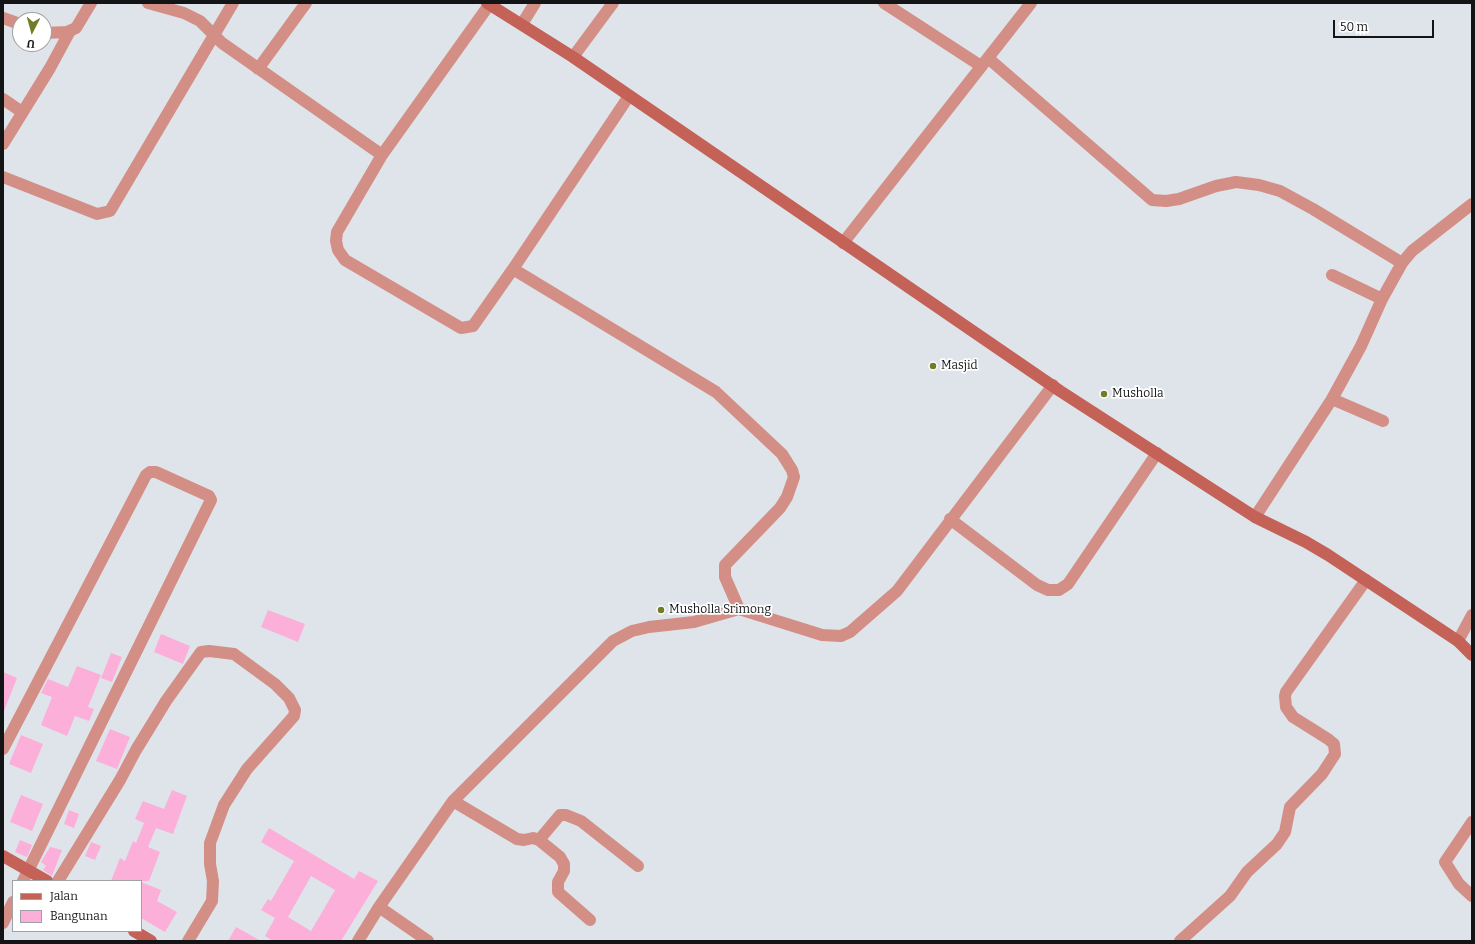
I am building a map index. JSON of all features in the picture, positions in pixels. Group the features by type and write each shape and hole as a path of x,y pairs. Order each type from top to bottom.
{"street":[{"path":"52,32 70,31 76,28 92,3"},
{"path":"148,3 191,16 200,21 222,43 382,155"},
{"path":"3,177 97,214 110,211 215,36 233,3"},
{"path":"258,69 306,3"},
{"path":"522,24 535,3"},
{"path":"573,57 614,3"},
{"path":"884,3 985,62 1152,200 1166,201 1179,199 1216,186 1236,182 1259,185 1280,191 1313,208 1402,263"},
{"path":"843,242 1031,3"},
{"path":"629,96 473,326 466,328 457,326 345,260 337,246 337,232 382,155 488,4 573,57 1053,385 1255,517 1306,542 1366,580 1458,640 1472,655"},
{"path":"3,144 50,68 70,31"},
{"path":"3,99 22,112"},
{"path":"1255,517 1332,399 1361,346 1382,299 1402,263 1412,251 1472,204"},
{"path":"513,269 716,392 782,454 792,470 794,477 787,497 780,508 725,565 725,577 739,609"},
{"path":"1332,275 1382,299"},
{"path":"358,941 379,907 453,800 613,641 632,631 649,627 694,622 739,609 822,635 841,636 850,632 897,592 950,519 1053,385"},
{"path":"1332,399 1383,421"},
{"path":"950,519 1037,585 1048,590 1059,590 1068,584 1156,453"},
{"path":"3,749 146,475 150,472 156,472 209,496 211,500 25,876"},
{"path":"1180,941 1230,896 1248,872 1277,844 1285,832 1290,807 1322,774 1335,754 1334,744 1293,717 1286,707 1285,696 1286,692 1366,580"},
{"path":"1458,640 1472,615"},
{"path":"59,880 151,726 201,652 209,651 234,654 275,684 289,698 295,710 294,716 247,769 224,805 210,843 210,864 213,881 212,901 188,941"},
{"path":"453,800 517,839 524,840 533,838 539,840 560,857 564,864 564,871 558,882 558,892 590,920"},
{"path":"539,840 560,815 566,815 581,821 638,866"},
{"path":"1472,822 1445,862 1459,884 1472,896"},
{"path":"3,856 25,876 43,880"},
{"path":"3,923 12,904"},
{"path":"379,907 428,941"},
{"path":"136,932 151,941"}],"building":[{"path":"268,610 305,624 298,642 261,627"},
{"path":"161,634 190,646 183,664 154,652"},
{"path":"111,653 122,657 112,682 101,678"},
{"path":"77,666 101,675 88,707 94,709 89,721 75,716 67,736 41,725 52,697 41,693 48,679 68,687"},
{"path":"3,672 17,678 4,711 3,711"},
{"path":"110,729 130,737 117,769 96,761"},
{"path":"21,735 43,744 31,773 9,764"},
{"path":"172,790 187,796 173,834 156,828 148,847 160,852 149,881 111,880 120,858 125,861 133,841 136,843 144,823 135,819 143,801 164,809"},
{"path":"21,795 43,804 32,831 10,822"},
{"path":"69,810 79,814 74,828 64,824"},
{"path":"269,828 354,879 359,871 378,881 341,941 273,941 265,936 275,918 261,910 268,899 271,901 294,861 261,842","holes":["311,876 335,890 311,931 288,917"]},
{"path":"20,840 32,845 27,857 15,852"},
{"path":"91,842 101,846 95,860 85,856"},
{"path":"50,847 62,850 52,876 43,870 46,866 41,862"},
{"path":"142,882 161,890 157,901 177,912 165,932 142,919"},
{"path":"236,927 261,941 228,941"}],"place":[{"name":"Masjid","path":"933,366"},
{"name":"Musholla","path":"1104,394"},
{"name":"Musholla Srimong","path":"661,610"}]}
